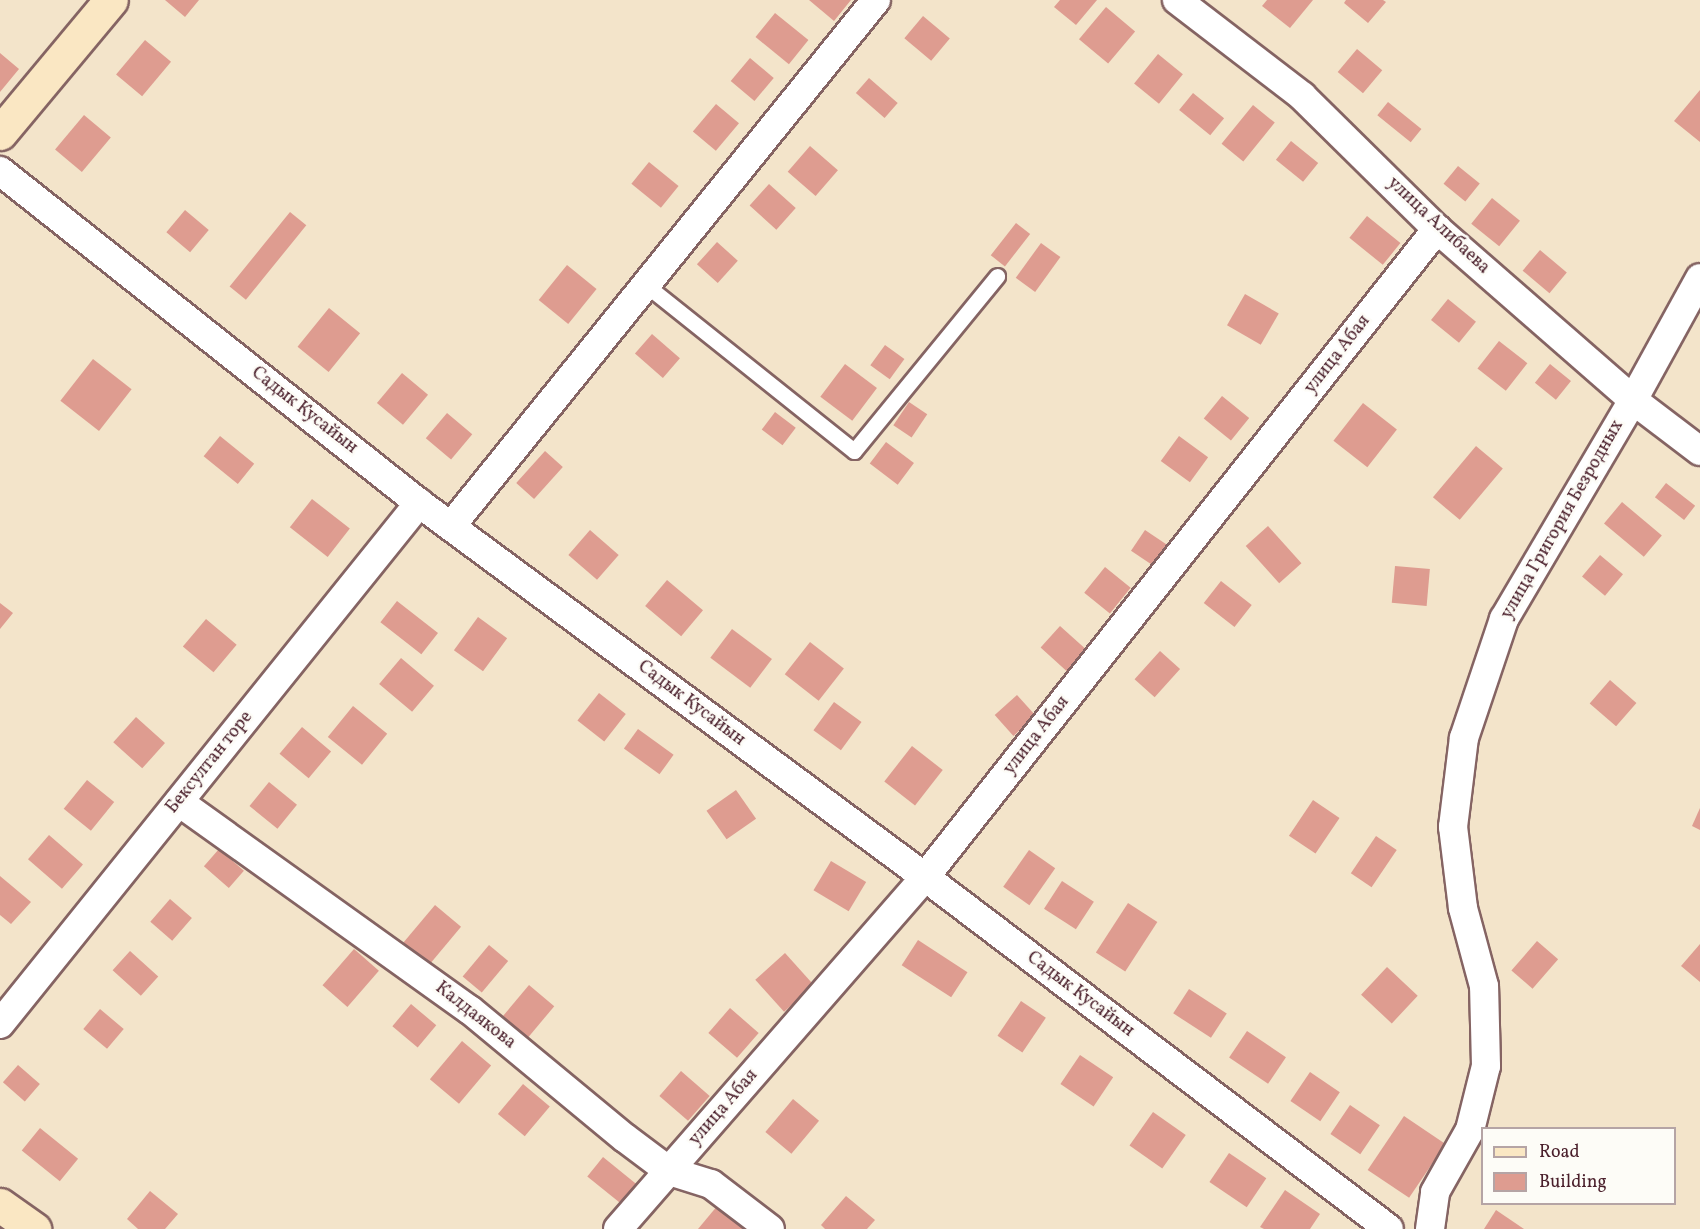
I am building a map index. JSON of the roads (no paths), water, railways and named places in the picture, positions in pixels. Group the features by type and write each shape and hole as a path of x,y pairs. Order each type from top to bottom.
{"street":[{"path":"0,133 111,0"},
{"path":"451,526 876,0"},
{"name":"улица Алибаева","path":"1177,0 1302,96 1437,229 1633,400 1700,451"},
{"name":"Садык Кусайын","path":"0,171 419,503 925,877 1389,1229"},
{"name":"улица Абая","path":"618,1229 925,877 1437,229"},
{"name":"улица Григория Безродных","path":"1430,1229 1435,1192 1470,1130 1486,1066 1484,986 1463,908 1453,828 1464,738 1504,619 1633,400 1700,278"},
{"name":"Бексултан торе","path":"0,1024 419,503"},
{"name":"Калдаякова","path":"179,802 470,1010 625,1138 669,1171 711,1184 770,1229"},
{"path":"0,1205 34,1229"}],"lane":[{"path":"646,285 854,451 997,276"}]}
